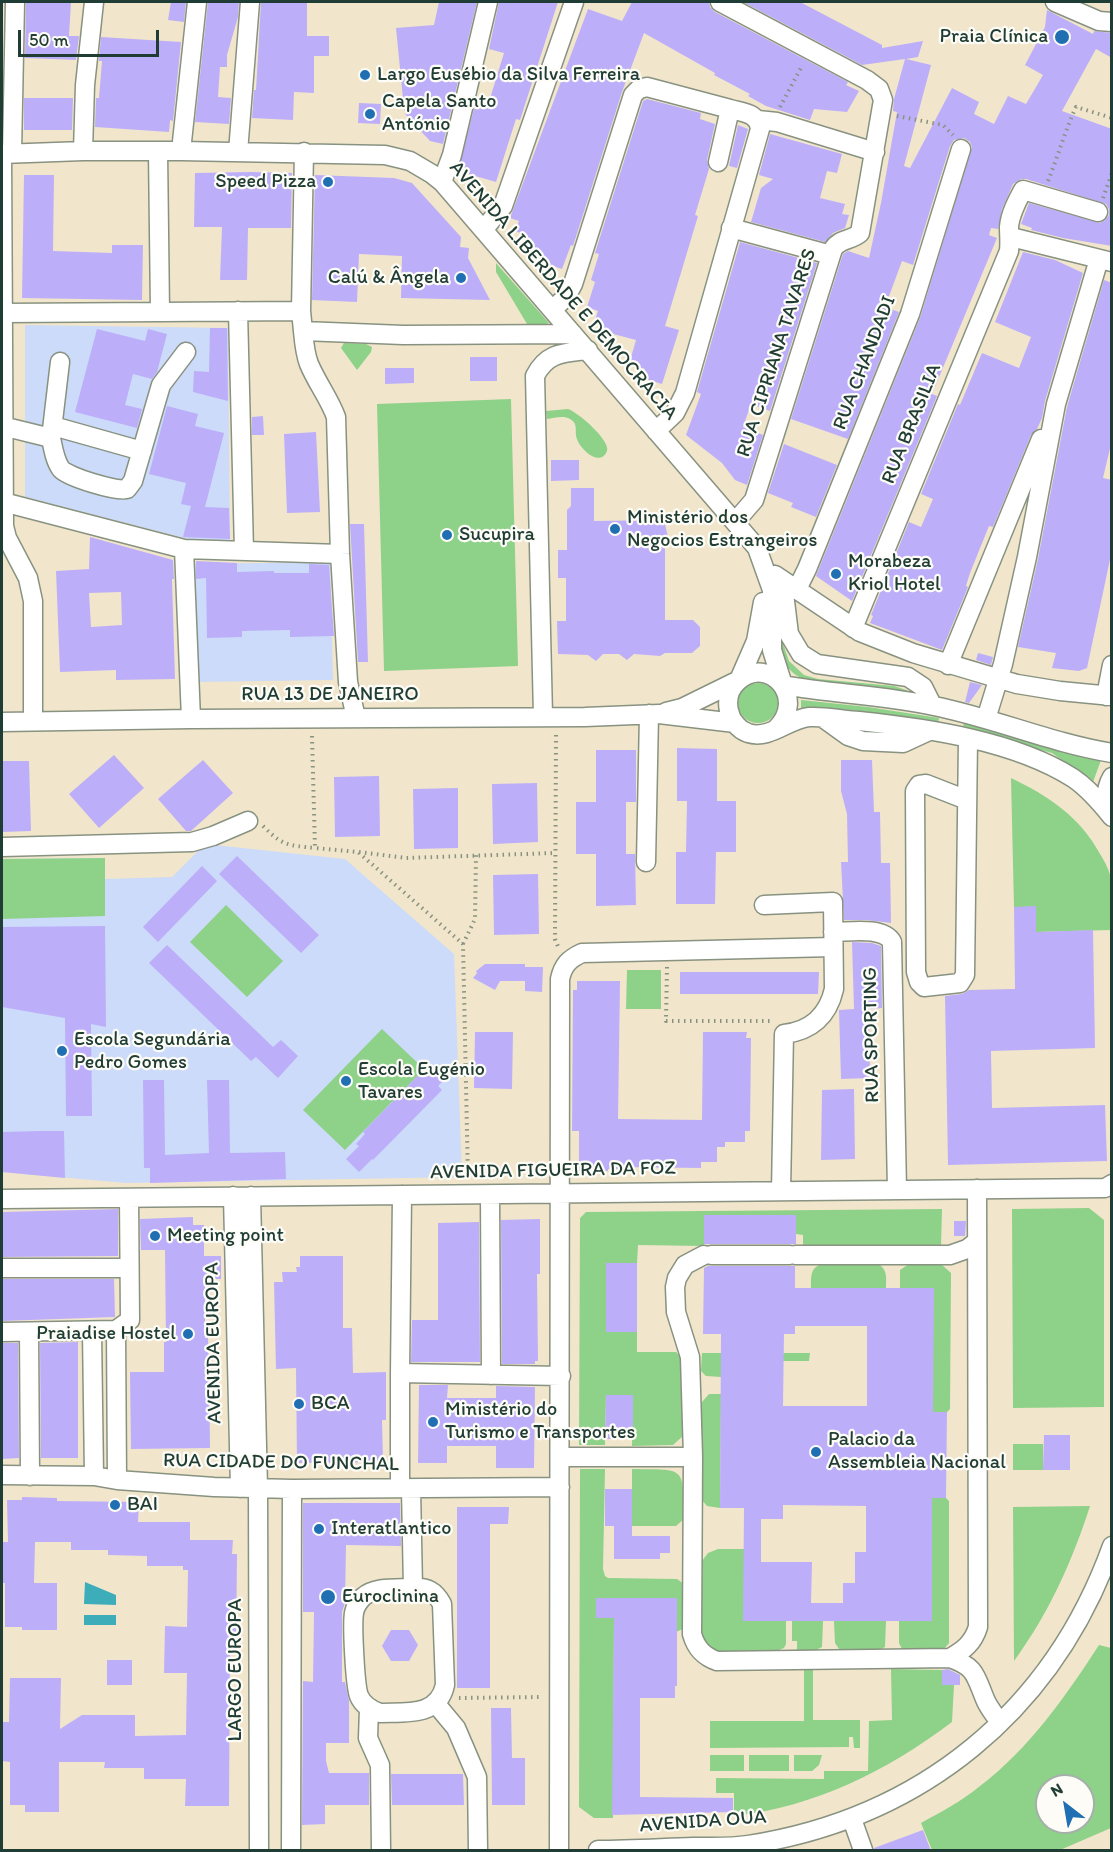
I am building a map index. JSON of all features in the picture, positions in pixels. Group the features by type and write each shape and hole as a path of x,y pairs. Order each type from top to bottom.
{"street":[{"path":"15,2 5,154 3,502 7,538 28,578 33,601 33,721"},
{"path":"83,151 85,85 94,2"},
{"path":"181,151 197,2"},
{"path":"238,152 250,2"},
{"path":"441,183 452,155 488,2"},
{"path":"484,229 503,206 574,2"},
{"path":"720,2 875,85 882,94 882,106"},
{"path":"1055,2 1099,21 1112,22"},
{"path":"553,309 566,297 573,284 635,91 647,87 875,152"},
{"name":"RUA CIPRIANA TAVARES","path":"735,522 754,500 831,255 842,240 855,237 860,233 882,106"},
{"path":"718,162 730,110"},
{"path":"656,431 675,413 686,393 760,129 766,120"},
{"name":"RUA CHANDADI","path":"797,590 910,314 961,149"},
{"name":"AVENIDA LIBERDADE E DEMOCRACIA","path":"5,154 83,151 304,152 385,155 420,167 441,183 484,229 757,548 772,590 772,650 783,686"},
{"path":"158,152 160,312"},
{"path":"304,152 301,311 305,351 309,365 331,402 336,417 340,554 348,682 356,718"},
{"name":"RUA BRASILIA","path":"853,628 1009,251 1011,237 1009,227 1014,207 1023,190 1042,196"},
{"path":"1042,196 1098,212"},
{"path":"731,228 831,255"},
{"path":"948,665 1056,405 1105,261 1011,237"},
{"path":"238,311 244,550"},
{"path":"3,313 301,311"},
{"path":"303,331 403,335 573,334"},
{"path":"550,716 536,376 543,362 551,357 588,350"},
{"path":"60,362 52,432 58,464 65,473 123,490 131,486 161,384 186,352"},
{"path":"986,719 998,680 1028,551 1056,405"},
{"path":"2,426 52,432 142,451"},
{"path":"3,502 184,549 340,554"},
{"path":"757,548 781,585 786,603 789,634 801,654 817,664 908,677 923,687 932,705"},
{"path":"739,680 756,641 763,601 757,548"},
{"path":"184,549 191,718"},
{"path":"775,575 853,628 948,665 998,680 1060,691 1109,696 1112,665"},
{"path":"776,729 788,714 788,694 783,686 776,678 767,674 747,675 739,680 732,687 728,706 735,723 750,733 759,734 776,729 794,721 809,717 897,725 968,739 1038,759 1088,790 1112,816"},
{"name":"RUA 13 DE JANEIRO","path":"654,714 682,708 739,680"},
{"path":"783,686 932,705 986,719 1068,745 1112,753"},
{"path":"646,862 654,714"},
{"name":"RUA 13 DE JANEIRO","path":"2,722 654,714 735,723"},
{"path":"968,739 968,800 965,975 960,982 924,987 919,982 916,972 915,791 919,785 926,784 968,800"},
{"path":"1112,777 1108,784 1106,798 1112,816"},
{"path":"2,847 192,842 248,821"},
{"path":"764,905 833,902 834,989 830,1002 824,1014 807,1028 797,1033 783,1034 781,1191"},
{"name":"RUA SPORTING","path":"569,961 582,953 667,951 833,939 881,932 890,937 892,942 897,1190"},
{"path":"560,1851 560,979 561,971 569,961"},
{"name":"AVENIDA FIGUEIRA DA FOZ","path":"2,1199 1109,1188"},
{"path":"950,1658 968,1646 975,1638 978,1627 977,1189"},
{"path":"402,1195 400,1373 412,1588"},
{"path":"490,1195 491,1375"},
{"name":"AVENIDA EUROPA","path":"233,1196 240,1488"},
{"name":"AVENIDA EUROPA","path":"251,1196 258,1488"},
{"path":"2,1332 116,1330 130,1320 129,1198"},
{"path":"976,1242 967,1249 950,1255 707,1255 685,1266 676,1278 676,1312 690,1357 693,1457 692,1634 700,1651 717,1661 950,1658 962,1662 973,1670 985,1699 1000,1723"},
{"path":"2,1268 129,1268"},
{"path":"116,1330 117,1480"},
{"path":"92,1331 94,1476"},
{"path":"29,1332 30,1476"},
{"path":"400,1373 561,1376"},
{"path":"560,1457 693,1457"},
{"name":"RUA CIDADE DO FUNCHAL","path":"2,1475 94,1476 117,1480 240,1488 560,1487"},
{"name":"LARGO EUROPA","path":"258,1488 259,1851"},
{"path":"291,1851 292,1489"},
{"name":"AVENIDA OUA","path":"598,1851 744,1846 782,1839 852,1819 905,1793 954,1764 989,1735 1022,1700 1053,1661 1078,1622 1102,1573 1112,1546"},
{"path":"424,1587 435,1593 442,1604 445,1685 438,1701 423,1711 380,1713 363,1703 357,1691 354,1615 355,1608 370,1592 424,1587"},
{"path":"438,1701 456,1728 477,1778 478,1851"},
{"path":"369,1708 368,1738 380,1765 381,1851"},
{"path":"852,1819 863,1851"}],"path":[{"path":"766,120 811,49"},
{"path":"882,106 943,125 951,132 961,149"},
{"path":"1042,196 1076,106 1112,118"},
{"path":"1098,212 1112,173"},
{"path":"550,716 555,853 555,939 569,961"},
{"path":"312,718 315,848"},
{"path":"248,821 263,825 280,842 289,846 406,858 555,853"},
{"path":"358,852 463,944"},
{"path":"468,1194 463,944 475,919 476,855"},
{"path":"667,951 666,1022 783,1021 783,1034"},
{"path":"438,1701 560,1697"}],"shaded area":[{"path":"25,325 228,328 230,541 196,541 25,497"},
{"path":"330,562 333,680 196,682 191,564"},
{"path":"205,844 345,859 454,954 462,1177 126,1183 2,1172 2,859 105,858 105,879 172,877"}],"green space":[{"path":"496,263 549,323 538,326 527,324 496,272"},
{"path":"344,343 366,344 372,347 371,352 357,370 341,348"},
{"name":"Sucupira","path":"511,399 518,666 384,671 377,404"},
{"path":"568,409 586,421 599,434 607,446 604,456 595,457 586,452 577,439 575,425 570,419 562,417 547,419 546,411"},
{"path":"780,635 789,661 804,675 818,679 894,686 913,694 811,683 796,675 786,665 781,652"},
{"path":"758,683 772,689 778,703 772,717 758,723 744,717 738,703 744,689"},
{"path":"801,700 939,718 938,723 869,712 818,707 801,709"},
{"path":"964,723 1101,760 1093,782 1052,753 962,729"},
{"path":"1011,778 1051,800 1073,818 1092,841 1110,877 1111,930 1036,932 1035,907 1014,907"},
{"path":"105,858 105,916 2,919 2,859"},
{"path":"226,905 283,961 247,997 190,942"},
{"path":"627,970 661,970 661,1009 626,1009"},
{"path":"382,1029 424,1069 345,1150 303,1110"},
{"path":"1089,1208 1104,1220 1104,1407 1013,1408 1012,1209"},
{"path":"942,1209 941,1246 803,1246 803,1235 796,1234 796,1215 705,1215 704,1246 638,1245 637,1263 607,1263 606,1332 637,1332 637,1352 676,1352 682,1358 683,1436 673,1445 632,1446 633,1396 606,1395 605,1445 579,1445 580,1218 586,1212"},
{"path":"824,1264 879,1264 885,1272 886,1288 811,1288 811,1276 814,1269"},
{"path":"909,1264 941,1264 951,1273 950,1409 947,1412 933,1412 900,1288 900,1270"},
{"path":"702,1353 810,1353 809,1361 721,1361 721,1377 706,1376 701,1371"},
{"path":"709,1394 721,1394 720,1508 707,1506 701,1499 702,1402"},
{"path":"1013,1444 1043,1444 1043,1470 1013,1470"},
{"path":"580,1469 605,1469 603,1569 605,1576 608,1578 677,1579 684,1584 684,1628 669,1633 660,1633 614,1623 613,1818 594,1818 579,1807"},
{"path":"632,1469 663,1470 678,1474 683,1489 684,1519 676,1526 632,1526"},
{"path":"932,1498 946,1498 949,1501 949,1643 940,1650 905,1650 899,1643 899,1621 932,1621"},
{"path":"1090,1506 1049,1606 1014,1661 1013,1507"},
{"path":"718,1549 744,1549 786,1621 784,1648 776,1651 713,1651 705,1644 701,1634 702,1561 708,1553"},
{"path":"792,1621 823,1621 822,1647 816,1650 797,1650 797,1641 792,1641"},
{"path":"834,1621 886,1621 885,1647 879,1650 839,1649 835,1643"},
{"path":"1099,1645 1111,1648 1111,1828 1060,1850 932,1850 921,1823 951,1806 998,1771 1015,1756 1060,1702"},
{"path":"891,1669 942,1670 942,1684 954,1685 952,1722 901,1756 849,1784 794,1804 734,1816 734,1793 716,1793 716,1778 824,1779 824,1771 868,1771 869,1721 892,1720"},
{"path":"804,1670 813,1670 813,1720 860,1720 860,1748 854,1748 853,1737 849,1737 849,1747 710,1748 710,1721 804,1721"},
{"path":"710,1755 744,1755 744,1771 710,1771"},
{"path":"749,1755 789,1755 789,1771 749,1771"},
{"path":"794,1755 822,1755 819,1765 812,1771 794,1771"}],"water":[{"path":"85,1582 116,1595 116,1605 84,1604"},
{"path":"84,1615 116,1615 116,1625 84,1625"}],"building":[{"path":"26,2 71,2 69,36 79,36 76,60 25,58"},
{"path":"171,2 186,2 184,22 168,20"},
{"path":"208,2 239,2 238,17 227,55 227,67 220,67 218,97 231,98 229,124 195,122"},
{"path":"261,2 307,2 307,36 329,36 329,56 314,56 314,93 294,92 293,120 252,118 254,90 256,90"},
{"path":"439,2 477,2 443,144 430,141 406,115 396,28 434,25"},
{"path":"499,2 558,2 520,120 516,119 496,182 458,171 476,101 488,105 504,53 489,49"},
{"path":"632,2 709,2 715,12 848,82 846,85 859,91 847,112 814,109 810,120 766,106 748,96 750,94 714,75 715,73 644,33 622,92 573,246 571,245 562,269 534,259 537,251 522,246 526,235 515,231 519,221 510,218 588,9 622,21"},
{"path":"743,2 800,2 882,45 882,48 923,41 918,57 906,59 931,65 904,166 910,168 952,88 979,102 974,114 994,124 1008,96 1026,104 1043,75 1025,65 1045,27 1047,10 1093,34 1094,31 1112,33 1112,58 1096,49 1062,111 1112,129 1112,246 1063,238 1031,230 1032,228 1021,224 1029,203 1100,223 1109,215 1106,204 1026,179 1013,184 1002,209 998,229 991,228 989,235 997,238 932,394 937,396 852,601 816,576 920,318 972,147 970,142 964,138 954,140 950,146 913,265 902,261 885,307 899,312 848,439 791,419 843,254 848,251 869,258 897,112 893,111 894,99 905,59 862,65"},
{"path":"101,37 181,42 173,121 170,120 169,132 95,127 96,98 99,98 102,61 99,61"},
{"path":"24,98 73,98 72,130 24,130"},
{"path":"647,99 701,113 700,119 715,124 707,160 709,169 695,215 698,216 665,326 679,330 662,384 642,378 645,369 629,364 636,340 602,331 603,326 594,323 598,311 587,307 595,282 591,280 599,254 595,253 643,101"},
{"name":"Capela Santo António","path":"359,103 381,104 380,124 358,123"},
{"path":"738,125 748,129 737,168 729,166"},
{"path":"770,134 842,154 837,173 827,171 820,198 845,204 842,214 849,215 845,228 833,233 825,242 751,222 761,188 773,179 759,175"},
{"path":"195,173 292,173 291,228 248,228 247,280 220,280 222,227 194,227"},
{"path":"24,175 54,175 53,251 112,253 112,245 143,245 142,300 22,298"},
{"path":"315,175 394,178 412,183 461,237 460,247 469,248 468,258 490,300 401,298 402,256 359,254 357,302 312,300"},
{"path":"740,242 817,263 770,411 751,404 743,427 763,435 747,485 735,480 722,463 686,435 701,394 697,392"},
{"path":"1023,252 1055,260 1083,273 1042,418 1031,435 993,527 989,526 970,573 966,586 968,587 942,650 870,623 873,616 871,615 909,522 921,527 933,499 921,494 982,353 1019,368 1031,337 995,322"},
{"path":"1104,280 1112,283 1112,440 1103,478 1112,480 1112,550 1087,668 1079,671 1052,668 1056,653 1018,647 1038,559 1067,407"},
{"path":"210,328 227,328 228,401 193,392 194,371 209,372"},
{"path":"97,329 145,341 148,329 167,334 157,372 152,379 133,374 125,405 142,409 137,428 75,412"},
{"path":"470,357 497,357 497,381 470,381"},
{"path":"385,368 414,368 414,383 385,384"},
{"path":"167,406 198,414 195,426 224,433 205,507 229,508 230,539 183,537 191,506 181,504 186,483 149,474"},
{"path":"263,416 264,435 252,435 252,417"},
{"path":"316,432 320,512 287,513 284,434"},
{"path":"784,444 837,465 816,517 791,507 793,503 768,493"},
{"path":"551,460 579,460 579,480 551,481"},
{"path":"571,488 594,488 594,521 664,520 668,537 665,546 665,620 693,620 700,627 700,646 692,653 665,653 660,656 634,654 627,660 619,654 603,654 596,661 588,655 558,654 557,621 566,621 566,578 558,578 558,550 567,550 567,510 571,506"},
{"path":"350,524 364,524 368,662 358,662"},
{"path":"90,537 173,560 175,679 116,680 116,670 60,672 56,571 89,569","holes":["121,592 122,625 91,627 89,593"]},
{"path":"196,561 237,563 237,572 309,573 309,564 329,565 334,636 290,637 290,630 242,631 242,637 207,638 206,578 196,579"},
{"path":"978,653 993,657 991,665 976,660"},
{"path":"970,682 982,685 969,703 965,702"},
{"path":"677,748 717,749 717,801 736,801 736,852 716,852 715,904 676,904 676,852 686,852 687,801 677,801"},
{"path":"596,750 636,750 636,802 626,802 626,854 635,854 636,905 596,906 596,854 576,854 576,802 596,802"},
{"path":"114,755 144,788 99,828 69,794"},
{"path":"203,760 233,793 191,831 186,831 158,799"},
{"path":"841,760 872,760 874,812 880,812 881,863 890,863 891,923 844,920 841,862 848,862 847,814 841,791"},
{"path":"2,761 29,761 31,831 2,832"},
{"path":"379,776 380,836 335,837 334,777"},
{"path":"537,783 538,842 493,844 492,784"},
{"path":"458,788 458,848 414,849 413,789"},
{"path":"237,856 319,935 301,953 219,874"},
{"path":"202,866 217,881 158,942 143,927"},
{"path":"538,874 539,934 494,935 493,875"},
{"path":"1036,906 1036,932 1093,930 1095,1048 991,1051 992,1108 1105,1105 1107,1161 948,1165 945,996 962,994 969,990 1015,989 1014,907"},
{"path":"105,926 106,1027 91,1024 92,1116 66,1116 65,1018 2,1007 2,927"},
{"path":"852,942 881,946 882,1008 869,1009 870,1078 841,1079 839,1010 854,1009"},
{"path":"167,945 273,1047 281,1040 298,1056 278,1078 256,1057 251,1061 149,963"},
{"path":"485,964 525,964 525,967 543,967 542,992 525,991 525,981 500,981 495,990 473,978 476,971"},
{"path":"680,972 819,972 818,994 680,994"},
{"path":"577,981 620,981 618,1119 702,1120 703,1032 747,1032 746,1038 751,1038 750,1131 745,1131 745,1142 725,1142 725,1147 717,1147 717,1162 701,1162 701,1168 621,1167 621,1169 608,1169 608,1171 579,1171 579,1131 572,1131 573,990 577,990"},
{"path":"475,1032 513,1032 512,1089 474,1088"},
{"path":"428,1065 444,1080 438,1086 442,1090 359,1172 346,1159 359,1146 356,1144 365,1134 363,1132"},
{"path":"143,1080 164,1080 165,1155 209,1153 207,1080 229,1080 230,1153 285,1152 286,1179 150,1183 150,1168 144,1168"},
{"path":"854,1089 855,1159 821,1160 822,1090"},
{"path":"64,1131 65,1178 2,1172 2,1132"},
{"path":"118,1209 118,1256 2,1257 2,1212"},
{"path":"704,1215 796,1215 796,1244 704,1244"},
{"path":"193,1217 193,1225 204,1225 204,1256 221,1256 221,1279 205,1279 210,1448 131,1449 130,1372 164,1372 164,1342 166,1342 165,1250 141,1250 140,1219"},
{"path":"540,1219 540,1274 537,1274 538,1361 535,1361 535,1364 502,1364 501,1220"},
{"path":"954,1221 966,1221 965,1236 954,1236"},
{"path":"479,1222 480,1362 411,1362 412,1320 438,1320 438,1223"},
{"path":"300,1256 343,1256 343,1328 352,1328 353,1373 386,1372 386,1420 382,1420 383,1462 297,1463 296,1368 276,1369 274,1282 283,1282 282,1272 297,1272 296,1267 300,1267"},
{"path":"606,1263 637,1263 637,1332 606,1332"},
{"path":"708,1266 795,1266 795,1288 934,1288 933,1412 947,1412 946,1498 932,1498 932,1621 743,1621 744,1508 720,1508 721,1334 703,1334 704,1268","holes":["795,1326 867,1326 867,1406 783,1406 784,1334 795,1334","783,1505 866,1506 866,1552 855,1552 855,1583 843,1583 843,1603 811,1603 812,1562 761,1562 761,1519 783,1519"]},
{"path":"2,1279 114,1279 115,1317 2,1321"},
{"path":"78,1342 78,1458 41,1458 40,1343"},
{"path":"2,1343 18,1343 19,1458 2,1459"},
{"path":"419,1385 448,1385 447,1398 496,1398 496,1386 535,1387 534,1468 496,1468 496,1446 447,1446 447,1463 418,1463"},
{"path":"606,1395 633,1395 633,1439 605,1439"},
{"path":"1044,1435 1070,1435 1070,1470 1043,1470"},
{"path":"605,1489 632,1489 632,1536 670,1536 670,1553 660,1553 660,1559 614,1559 614,1526 605,1526"},
{"path":"22,1497 57,1498 57,1501 139,1502 138,1522 190,1522 190,1540 233,1540 232,1554 237,1554 236,1646 230,1646 229,1806 185,1806 186,1779 144,1779 144,1768 104,1768 105,1762 59,1762 59,1812 25,1812 25,1805 10,1805 10,1762 2,1761 2,1722 9,1722 10,1678 61,1678 60,1729 82,1715 135,1715 135,1736 186,1735 187,1673 164,1673 165,1626 187,1627 188,1570 183,1570 183,1566 147,1566 147,1556 108,1555 108,1550 71,1550 71,1542 35,1542 34,1583 57,1583 57,1630 22,1630 22,1627 5,1627 2,1542 8,1542 7,1500 22,1500"},
{"path":"303,1503 400,1503 401,1546 346,1545 345,1603 342,1612 342,1682 345,1682 349,1701 349,1743 326,1743 326,1761 329,1773 369,1773 369,1805 325,1805 325,1824 302,1825 303,1681 313,1682 314,1612 303,1612"},
{"path":"457,1507 509,1507 508,1524 490,1524 490,1688 457,1688"},
{"path":"596,1598 677,1598 675,1698 640,1698 640,1797 733,1798 733,1812 612,1815 614,1618 596,1618"},
{"path":"391,1630 409,1630 418,1645 409,1661 391,1661 382,1646"},
{"path":"107,1660 132,1660 132,1685 107,1685"},
{"path":"948,1669 960,1675 960,1685 942,1685 942,1670"},
{"path":"491,1708 511,1708 512,1758 525,1758 525,1805 492,1805"},
{"path":"391,1774 463,1774 464,1805 392,1805"},
{"path":"923,1830 931,1851 874,1851 874,1848"}],"place":[{"name":"Praia Clínica","path":"1062,37"},
{"name":"Largo Eusébio da Silva Ferreira","path":"365,75"},
{"name":"Capela Santo António","path":"370,114"},
{"name":"Speed Pizza","path":"328,182"},
{"name":"Calú & Ângela","path":"461,278"},
{"name":"Ministério dos Negocios Estrangeiros","path":"615,529"},
{"name":"Sucupira","path":"447,535"},
{"name":"Morabeza Kriol Hotel","path":"836,574"},
{"name":"Escola Segundária Pedro Gomes","path":"62,1051"},
{"name":"Escola Eugénio Tavares","path":"346,1081"},
{"name":"Meeting point","path":"155,1236"},
{"name":"Praiadise Hostel","path":"188,1334"},
{"name":"BCA","path":"299,1404"},
{"name":"Ministério do Turismo e Transportes","path":"433,1422"},
{"name":"Palacio da Assembleia Nacional","path":"816,1452"},
{"name":"BAI","path":"115,1505"},
{"name":"Interatlantico","path":"319,1529"},
{"name":"Euroclinina","path":"328,1597"}]}
